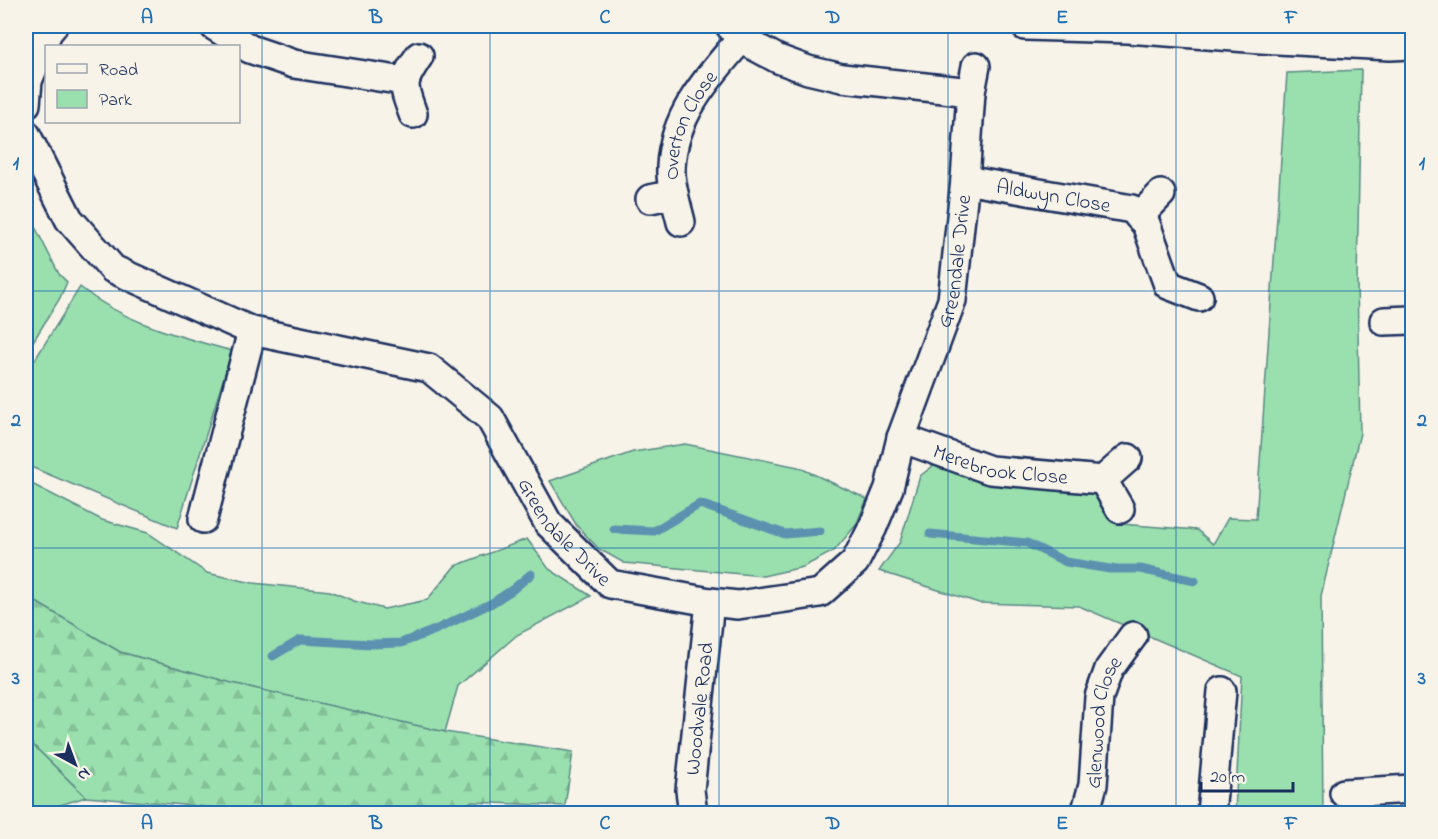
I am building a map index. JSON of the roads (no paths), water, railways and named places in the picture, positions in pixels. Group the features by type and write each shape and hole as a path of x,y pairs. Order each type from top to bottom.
{"street":[{"path":"26,104 28,81 48,32 53,26"},
{"path":"214,26 250,49 294,64 404,81"},
{"path":"1025,26 1261,32 1390,46 1413,45"},
{"name":"Greendale Drive","path":"26,134 69,219 113,269 252,330 429,368 490,418 548,523 609,584 738,605 820,593 855,562 873,527 889,488 900,438 952,300 974,79 842,78 778,59 736,32"},
{"name":"Overton Close","path":"681,222 662,196 671,168 680,124 736,32"},
{"path":"413,114 405,93 404,81 419,56"},
{"name":"Aldwyn Close","path":"964,180 1132,209 1146,224 1168,285 1199,297"},
{"name":"Aldwyn Close","path":"1139,217 1161,194"},
{"path":"1384,321 1413,320"},
{"path":"203,519 252,330"},
{"name":"Merebrook Close","path":"900,438 990,470 1103,480"},
{"path":"1120,509 1103,480 1128,458"},
{"name":"Woodvale Road","path":"693,813 690,790 710,602"},
{"name":"Glenwood Close","path":"1085,813 1093,785 1099,697 1109,669 1133,636"},
{"path":"1211,813 1222,691"},
{"path":"1344,793 1413,789"}],"waterway":[{"path":"614,529 654,531 700,504 785,534 820,531"},
{"path":"930,534 1027,543 1066,562 1110,569 1140,569 1195,581"},
{"path":"273,656 300,640 371,644 401,643 492,603 531,574"}]}
